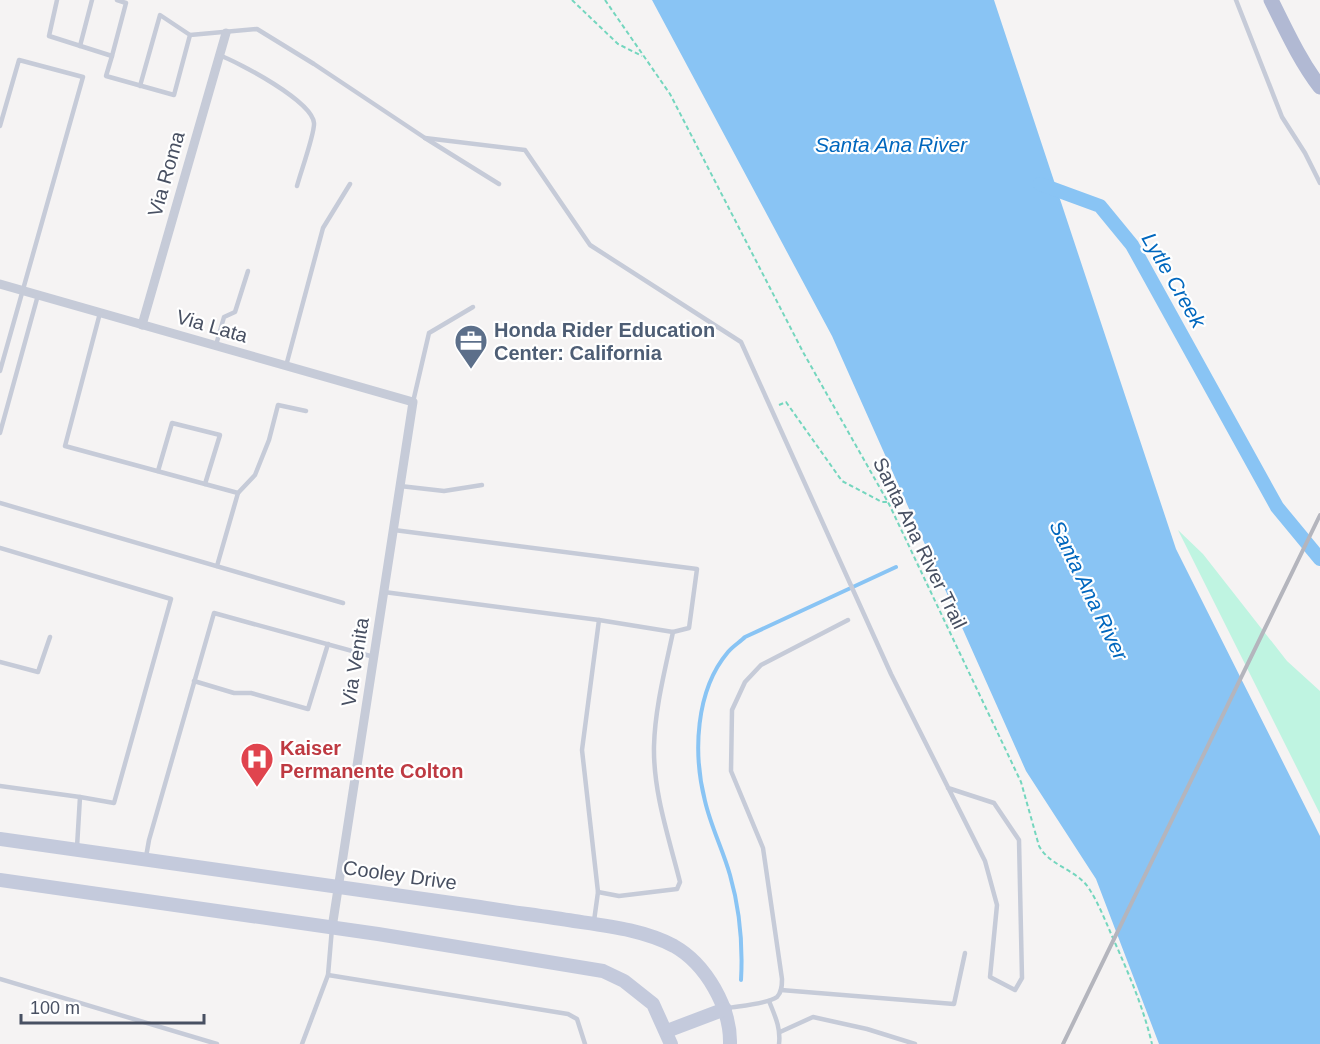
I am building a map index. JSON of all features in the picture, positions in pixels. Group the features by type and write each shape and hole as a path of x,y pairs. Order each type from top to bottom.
{"main road":[{"path":"1271,0 1294,45 1320,87"}],"street":[{"name":"Via Roma","path":"141,324 226,33"},
{"name":"Via Lata","path":"0,284 413,402"},
{"name":"Via Venita","path":"332,928 413,402"},
{"name":"Cooley Drive","path":"0,839 339,886 594,924 652,935 677,948 705,973 725,1009 730,1044"},
{"path":"0,880 332,928 603,971 624,981 653,1004 669,1038 725,1009"}],"lane":[{"path":"57,0 49,36 112,56"},
{"path":"80,46 92,0"},
{"path":"117,0 126,3 106,76 174,95 190,35"},
{"path":"1236,0 1282,117 1305,153 1320,183"},
{"path":"140,86 160,15 190,35 256,29 499,184"},
{"path":"219,55 238,62 302,103 310,112 314,124 297,186"},
{"path":"0,126 19,60 83,77 0,371"},
{"path":"425,138 525,150 590,245 741,342 891,674 948,788 985,861 996,905 990,977 1016,990 1022,978 1019,840 994,803 948,788"},
{"path":"286,366 323,228 350,184"},
{"path":"216,346 224,317 234,312 248,271"},
{"path":"0,433 38,295"},
{"path":"413,402 429,333 473,307"},
{"path":"100,313 65,446 238,493"},
{"path":"217,566 238,493 255,476 269,440 278,405 306,411"},
{"path":"158,471 172,423 220,435 206,484"},
{"path":"400,486 444,491 482,485"},
{"path":"0,503 343,603"},
{"path":"384,592 673,632 689,628 697,569 394,530"},
{"path":"0,548 171,599 114,803 0,786"},
{"path":"146,860 149,840 214,613 374,657"},
{"path":"594,924 598,892 582,750 599,620"},
{"path":"725,1009 769,1001 781,990 782,979 763,848 731,771 732,710 745,682 760,665 848,620"},
{"path":"598,892 619,897 677,889 680,882 657,789 654,747 659,698 673,632"},
{"path":"0,662 38,672 50,637"},
{"path":"194,681 234,693 251,693 308,709 328,644"},
{"path":"77,850 80,797"},
{"path":"303,1044 328,975 332,928"},
{"path":"781,990 954,1004 965,953"},
{"path":"328,975 568,1014 577,1019 585,1044"},
{"path":"0,979 217,1044"},
{"path":"769,1001 780,1032 779,1044"},
{"path":"780,1032 813,1017 867,1029 915,1044"}],"path":[{"name":"Santa Ana River Trail","path":"572,0 618,44 643,56"},
{"name":"Santa Ana River Trail","path":"605,0 670,94 803,352 888,502 1021,782 1039,846 1044,855 1079,878 1095,898 1137,993 1152,1044"},
{"path":"777,406 786,402 842,482 882,502 888,502"}],"green space":[{"path":"1178,530 1203,554 1287,661 1320,691 1320,814"}],"water":[{"name":"Santa Ana River","path":"652,0 994,0 1176,549 1320,836 1320,1044 1159,1044 1096,879 1026,771 832,336"}],"waterway":[{"name":"Lytle Creek","path":"1040,184 1100,206 1132,245 1277,507 1320,559"},
{"path":"923,555 932,550"},
{"path":"741,980 742,953 736,901 701,783 698,743 703,704 709,685 728,652 745,637 896,567"}],"railway":[{"path":"1063,1044 1320,515"}],"place":[{"name":"Honda Rider Education Center: California","path":"471,370"},
{"name":"Kaiser Permanente Colton","path":"257,788"}]}
